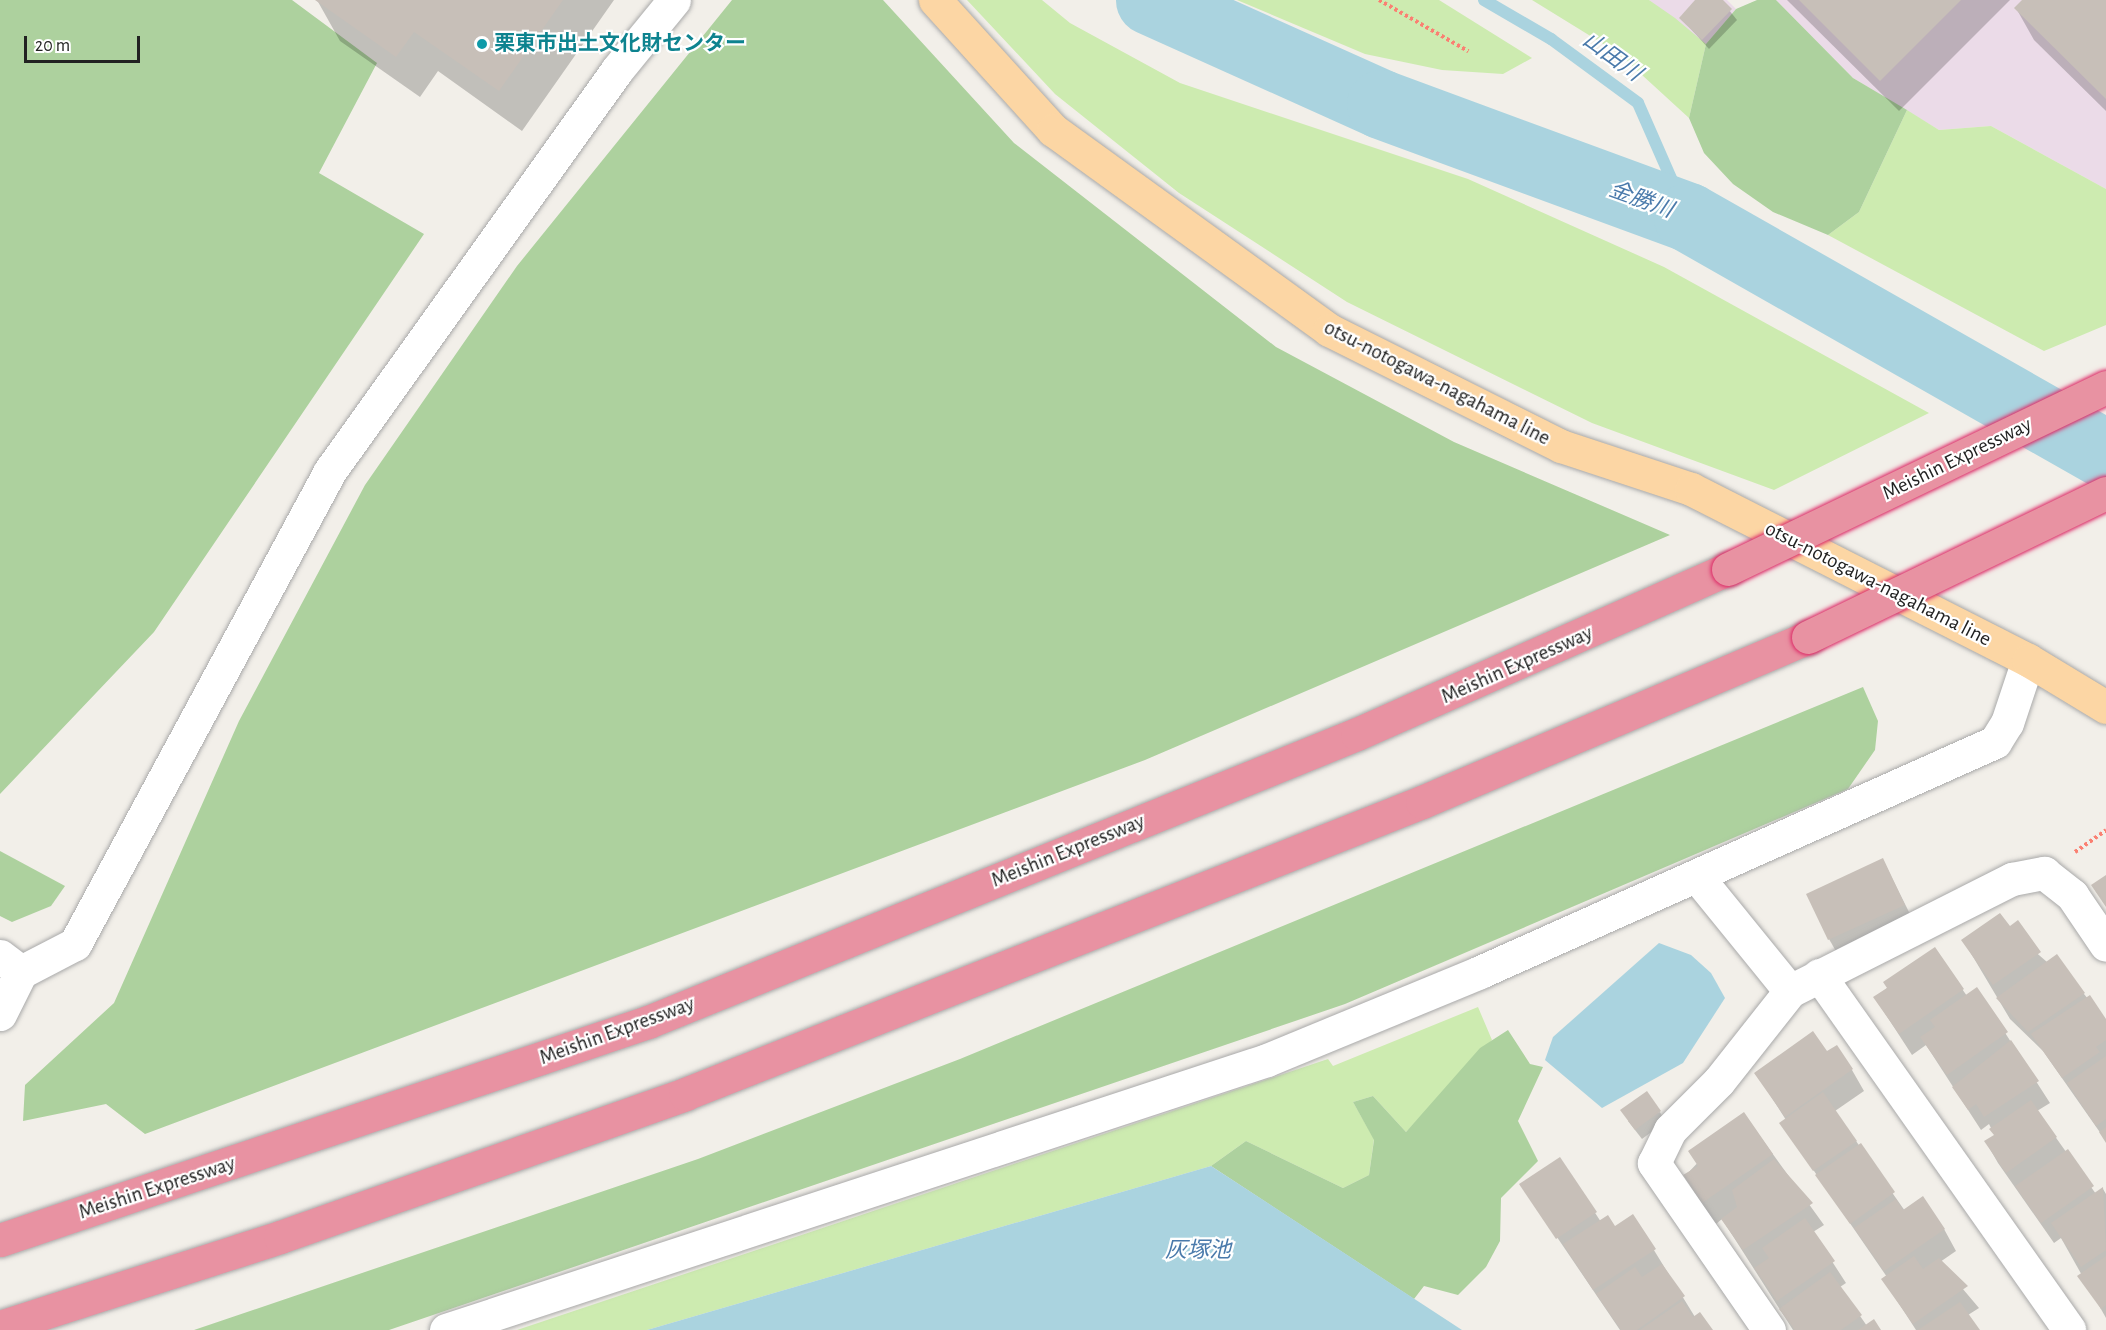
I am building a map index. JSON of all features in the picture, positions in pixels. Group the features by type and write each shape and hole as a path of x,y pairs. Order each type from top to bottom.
{"highway":[{"name":"Meishin Expressway","path":"0,1239 648,1022 1358,735 1728,569 2106,387"},
{"path":"0,1327 280,1237 685,1094 1422,802 1808,637 2106,493"}],"main road":[{"name":"otsu-notogawa-nagahama line","path":"935,0 1053,130 1329,330 1561,446 1691,489 2028,660 2106,707"}],"street":[{"path":"0,1014 10,964 75,944 108,892 215,677 330,471 617,70 674,0"},
{"path":"446,1330 1267,1060 1699,879 1995,742 2007,723 2028,660"},
{"path":"1769,1330 1654,1163 1670,1130 1719,1081 1790,991 2012,879 2044,873 2072,895 2106,945"},
{"path":"1699,879 1790,991"},
{"path":"1819,975 2069,1330"}],"path":[{"path":"1379,0 1468,51"},
{"path":"2067,858 2106,830"}],"shaded area":[{"path":"1649,0 1727,0 1736,9 1706,44"},
{"path":"1776,0 2106,0 2106,189 1991,126 1939,130 1853,78"}],"green space":[{"path":"0,0 292,0 377,63 319,173 424,234 154,632 0,794"},
{"path":"732,0 883,0 1014,143 1276,347 1454,442 1670,535 1145,760 145,1134 106,1104 23,1121 25,1085 114,1003 239,721 365,485 517,266"},
{"path":"967,0 1042,0 1070,23 1180,83 1468,179 1664,267 1929,413 1774,490 1592,423 1347,302 1179,193 1055,94"},
{"path":"1237,0 1439,0 1532,58 1503,74 1442,70 1365,54"},
{"path":"1532,0 1649,0 1675,18 1706,44 1689,118 1618,53"},
{"path":"1757,0 1776,0 1853,78 1907,110 1859,212 1828,235 1773,212 1733,184 1704,153 1689,118 1706,44 1736,9"},
{"path":"1907,110 1939,130 1991,126 2106,189 2106,325 2044,351 1828,235 1859,212"},
{"path":"1863,687 1878,721 1875,750 1848,789 1345,1004 389,1330 194,1330 698,1159 960,1059"},
{"path":"0,851 65,886 51,906 12,922 0,916"},
{"path":"1478,1007 1492,1040 1406,1132 1373,1096 1353,1102 1374,1139 1369,1175 1343,1188 1246,1141 1211,1166 647,1330 517,1330 1328,1059 1333,1066"},
{"path":"1508,1030 1530,1064 1543,1067 1518,1121 1538,1161 1501,1198 1500,1241 1486,1267 1458,1295 1424,1286 1414,1299 1211,1166 1246,1141 1343,1188 1369,1175 1374,1140 1353,1102 1373,1096 1406,1132 1480,1048"}],"water":[{"path":"1659,943 1691,955 1711,973 1725,998 1683,1063 1602,1108 1545,1060 1553,1037"},
{"name":"灰塚池","path":"1211,1166 1462,1330 647,1330"}],"building":[{"name":"栗東市出土文化財センター","path":"315,0 563,0 499,91 414,32 396,57"},
{"path":"1695,0 1723,0 1732,9 1702,40 1679,18"},
{"path":"1799,0 1961,0 1880,81"},
{"path":"2022,0 2106,0 2106,99 2014,8"},
{"path":"1883,858 1905,905 1828,940 1806,894"},
{"path":"2106,875 2106,907 2091,885"},
{"path":"2000,913 2010,926 2018,920 2041,952 1993,985 1961,940"},
{"path":"1935,947 1964,989 1899,1034 1873,997 1887,988 1883,982"},
{"path":"2057,954 2085,993 2028,1032 1996,998"},
{"path":"1977,987 2008,1032 1947,1075 1920,1037 1935,1027 1930,1020"},
{"path":"2090,995 2106,1019 2106,1040 2096,1047 2100,1052 2062,1078 2031,1034"},
{"path":"1813,1031 1827,1051 1837,1045 1853,1069 1785,1117 1754,1073"},
{"path":"2011,1040 2039,1081 1984,1117 1976,1104 1968,1110 1952,1087"},
{"path":"2106,1056 2106,1119 2096,1126 2067,1083"},
{"path":"1647,1091 1661,1111 1635,1130 1620,1110"},
{"path":"1823,1092 1857,1141 1813,1171 1779,1123"},
{"path":"2031,1100 2057,1137 2006,1173 1984,1141 1994,1135 1989,1129"},
{"path":"1744,1112 1773,1154 1702,1203 1683,1175 1698,1166 1688,1151"},
{"path":"2106,1127 2106,1143 2099,1132"},
{"path":"1861,1143 1895,1192 1850,1224 1815,1175"},
{"path":"2068,1149 2094,1186 2041,1223 2015,1186"},
{"path":"1560,1157 1597,1212 1556,1239 1519,1184"},
{"path":"1774,1159 1813,1203 1743,1250 1721,1219 1737,1207 1732,1190"},
{"path":"2103,1187 2106,1250 2081,1267 2051,1223"},
{"path":"1923,1196 1945,1229 1884,1271 1854,1228 1896,1199 1903,1210"},
{"path":"1633,1214 1656,1249 1593,1290 1563,1244 1608,1215 1615,1226"},
{"path":"1805,1218 1835,1261 1777,1301 1754,1268 1769,1258 1762,1248"},
{"path":"1914,1256 1923,1269 1939,1258 1968,1286 1913,1324 1881,1279"},
{"path":"2106,1256 2106,1305 2101,1309 2077,1276"},
{"path":"1662,1264 1685,1296 1637,1330 1621,1330 1596,1294 1635,1267 1642,1277"},
{"path":"1830,1272 1862,1315 1841,1330 1795,1330 1779,1309"},
{"path":"1682,1301 1693,1317 1700,1312 1713,1330 1640,1330"},
{"path":"1960,1302 1980,1330 1918,1330"},
{"path":"1874,1319 1881,1330 1858,1330"}],"waterway":[{"name":"金勝川","path":"1150,0 1381,104 1688,217 2106,454"},
{"name":"山田川","path":"1484,0 1551,39 1638,103 1688,217"}],"place":[{"name":"栗東市出土文化財センター","path":"482,44"}]}
